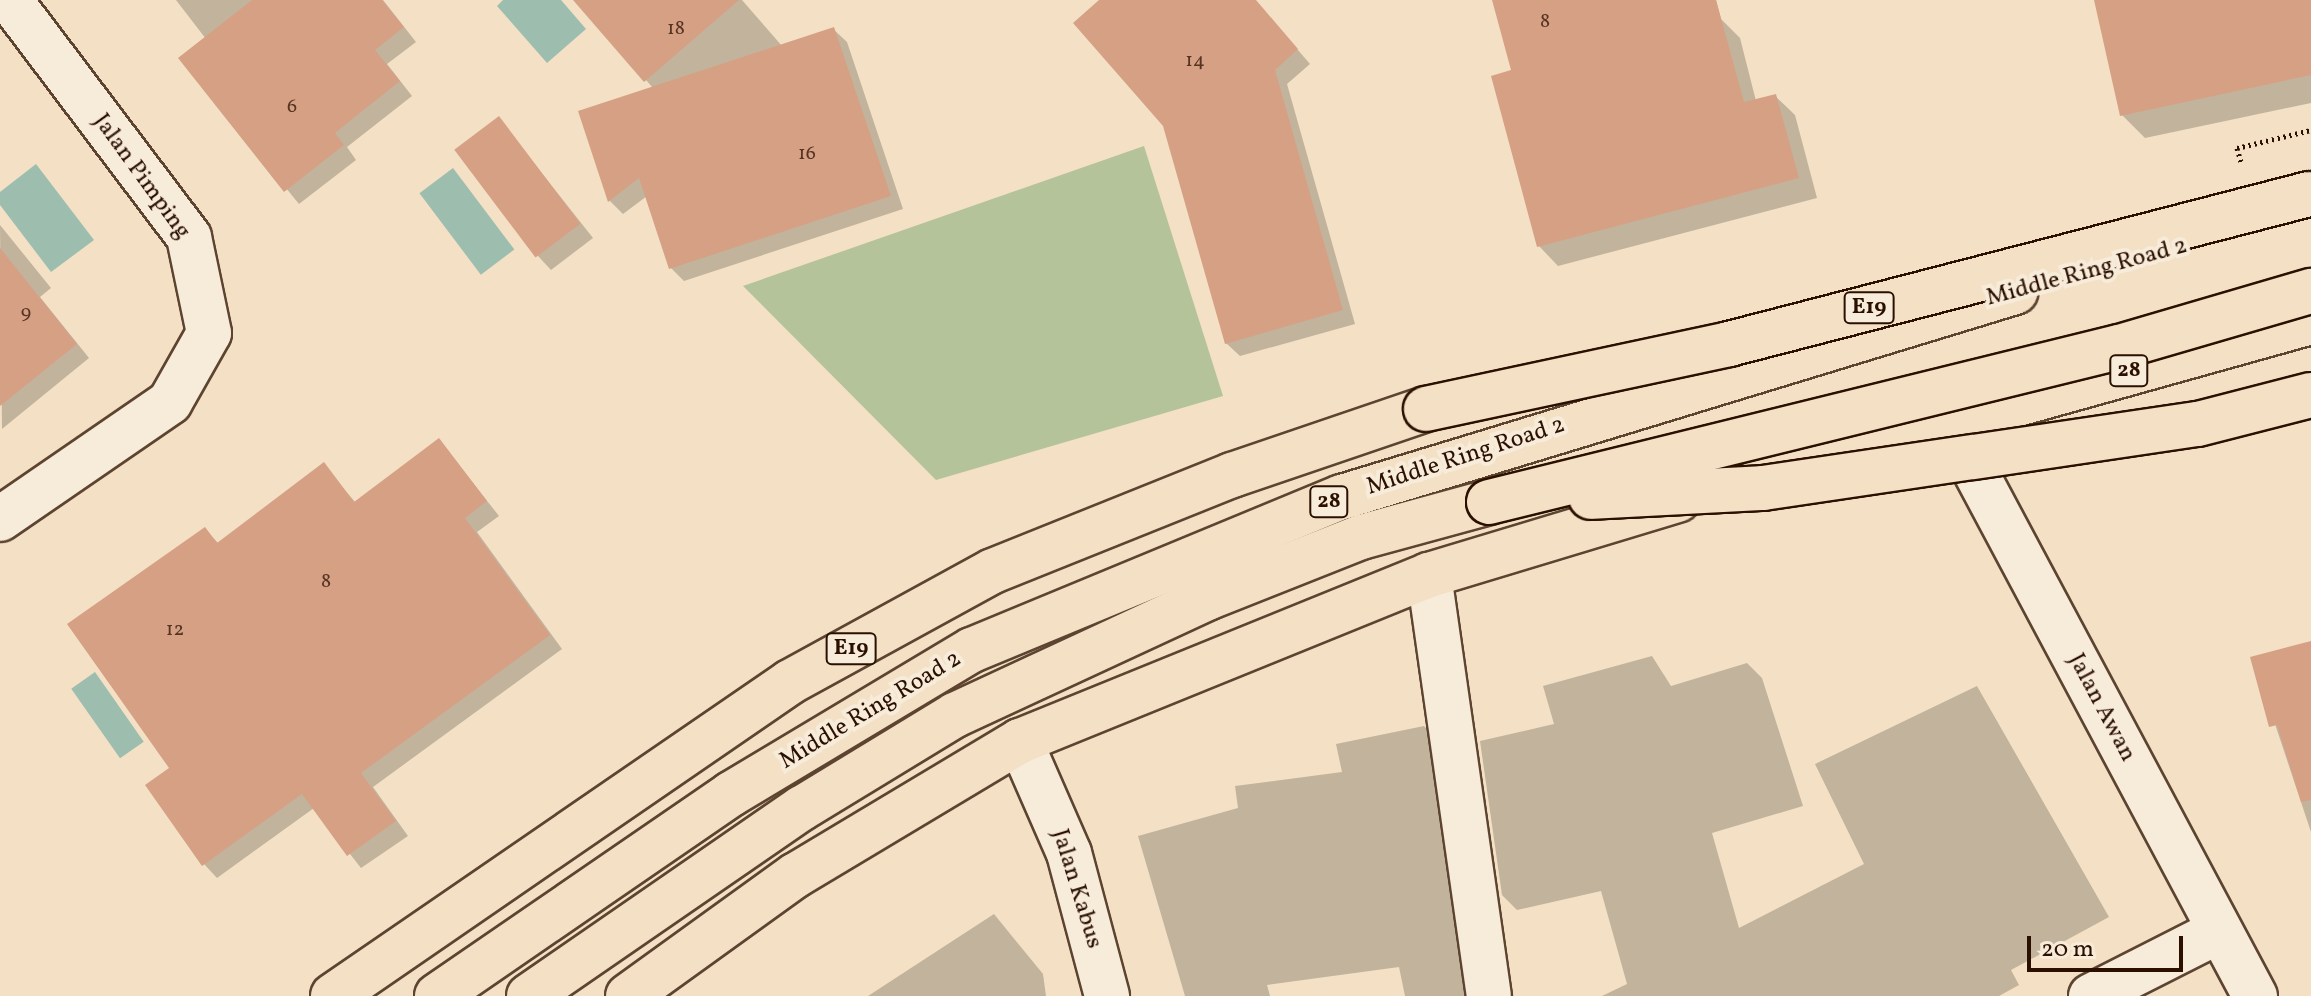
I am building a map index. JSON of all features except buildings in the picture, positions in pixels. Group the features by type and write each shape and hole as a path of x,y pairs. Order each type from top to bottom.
{"highway":[{"name":"E19","path":"333,996 790,682 993,571 1232,475 1426,409 1729,344 2310,198"},
{"name":"Middle Ring Road 2","path":"437,996 731,794 972,650 1342,497 1876,329 2310,198"},
{"path":"529,996 802,808 955,715 1235,587 1361,537 1489,502 2119,347 2311,291"},
{"name":"28","path":"644,992 796,875 1020,741 1429,575 1948,419 2311,322"},
{"path":"1489,502 1763,488 2198,424 2311,395"}],"street":[{"name":"Jalan Pimping","path":"0,519 170,402 209,333 189,237 10,0"},
{"name":"Jalan Awan","path":"1948,419 2255,996"},
{"path":"1429,575 1489,996"},
{"name":"Jalan Kabus","path":"1020,741 1069,853 1107,996"},
{"path":"2091,996 2219,931"}],"path":[{"path":"2237,148 2311,130"}],"shaded area":[{"path":"503,0 561,0 586,29 547,63 497,6"},
{"path":"1144,146 1223,396 936,480 743,286"},
{"path":"36,164 94,240 51,272 0,205 0,192"},
{"path":"453,168 514,249 481,275 419,193"},
{"path":"95,672 144,742 120,758 71,689"}]}
